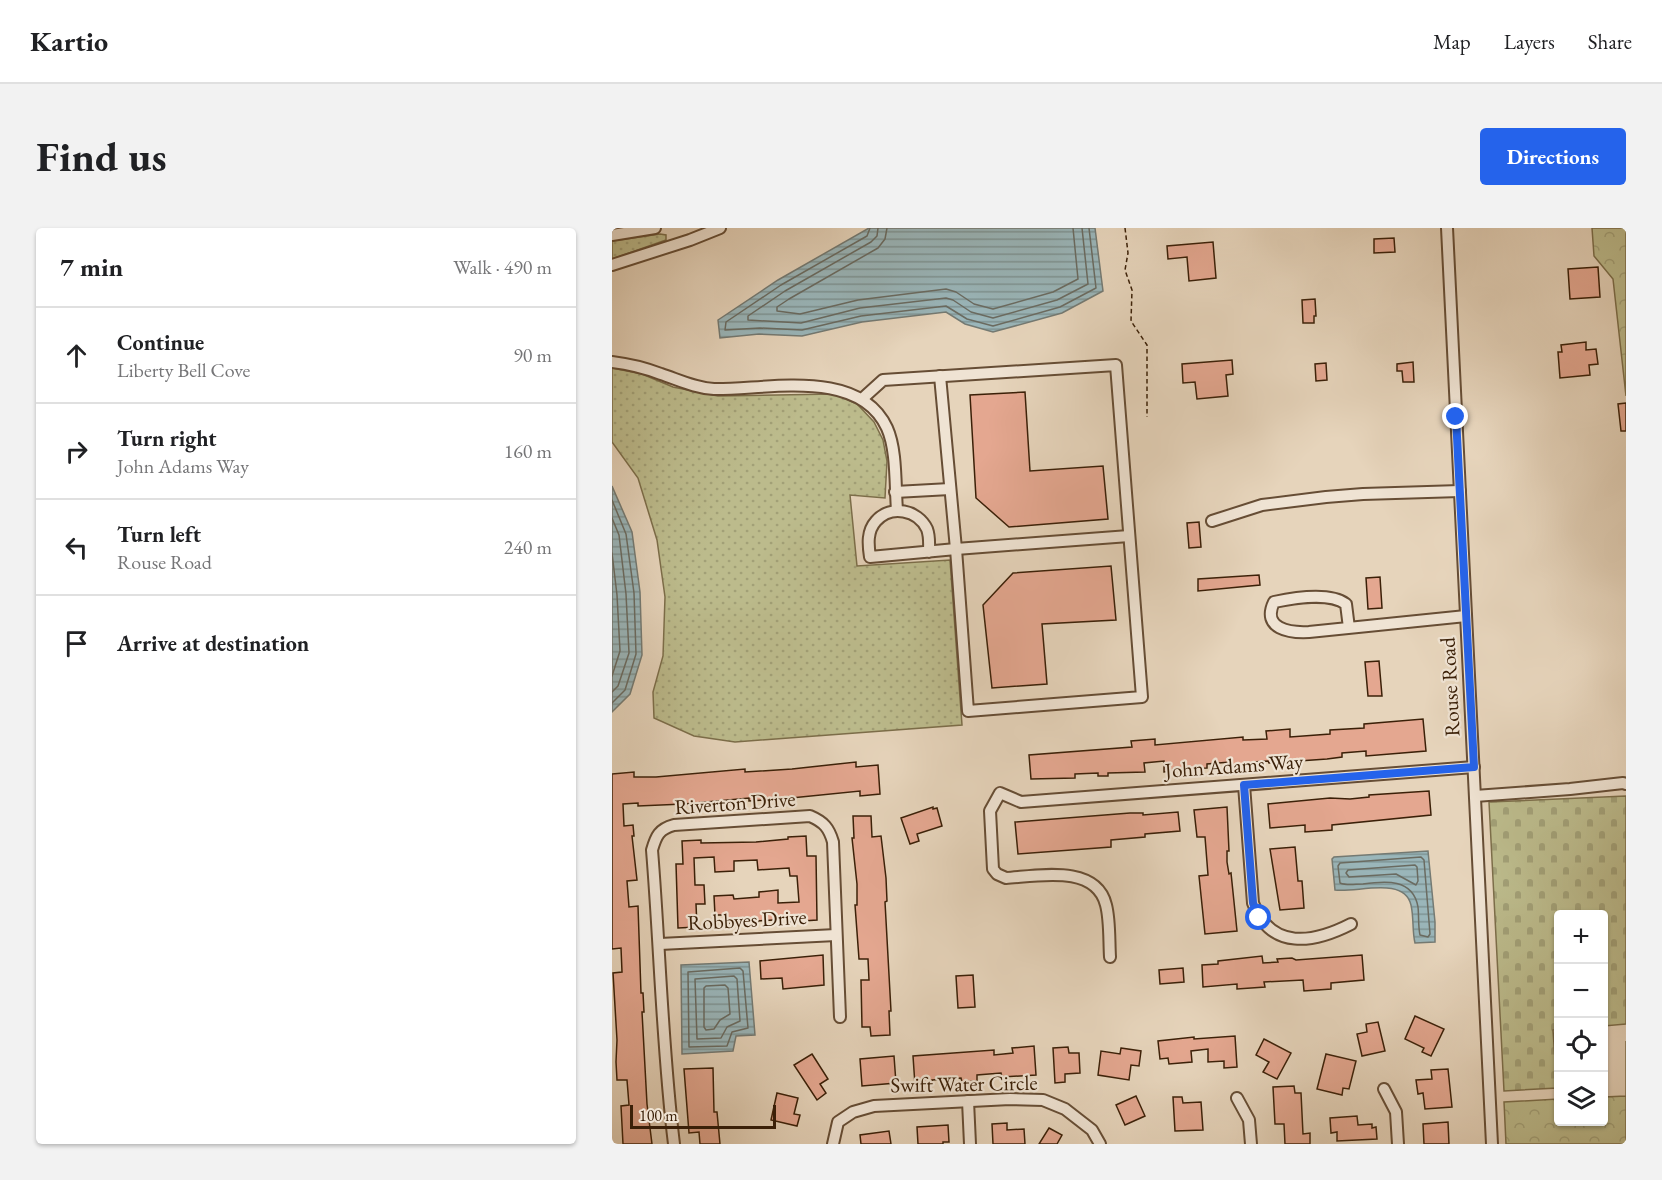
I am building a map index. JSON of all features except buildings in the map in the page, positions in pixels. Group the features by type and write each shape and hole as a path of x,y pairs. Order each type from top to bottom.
{"street":[{"path":"612,235 655,228"},
{"path":"612,265 720,228"},
{"name":"Rouse Road","path":"1447,228 1492,1144"},
{"path":"612,362 632,365 694,387 714,389 756,386 822,387 847,392 862,399 878,414 887,428 892,445 897,510"},
{"path":"862,399 883,380 940,376 1116,365 1142,697 968,711 940,376"},
{"path":"895,492 950,489"},
{"path":"1212,521 1262,505 1364,494 1460,491"},
{"path":"929,552 929,536 926,527 919,518 908,512 897,510 885,513 870,531 868,542 870,557 1129,536"},
{"path":"1349,628 1346,604 1342,601 1319,597 1295,598 1274,602 1271,607 1273,623 1276,627 1288,631 1309,632 1349,628 1466,616"},
{"name":"John Adams Way","path":"1110,957 1107,905 1101,891 1095,885 1071,876 1006,878 993,870 990,811 1000,793 1021,802 1474,767"},
{"path":"1475,796 1626,784"},
{"path":"1244,785 1253,903 1259,918 1278,935 1289,939 1331,934 1351,924"},
{"name":"Riverton Drive","path":"674,1144 668,1093 660,944 652,850 655,837 663,828 674,825 810,816 822,821 830,832 833,842 840,1017"},
{"name":"Robbyes Drive","path":"660,944 836,935"},
{"path":"1384,1089 1396,1112 1398,1144"},
{"path":"1237,1098 1249,1120 1251,1144"},
{"name":"Swift Water Circle","path":"833,1144 838,1122 853,1112 874,1106 1010,1099 1043,1100 1065,1109 1092,1130 1100,1144"},
{"path":"968,1101 970,1144"}],"path":[{"path":"1125,228 1128,253 1125,270 1132,290 1131,321 1148,345 1147,417"}],"green space":[{"path":"1592,228 1626,228 1626,396 1613,279 1594,256"},
{"path":"666,235 666,240 612,259 612,241"},
{"path":"612,368 642,374 673,387 718,396 834,394 857,404 874,422 883,440 887,461 885,498 850,495 857,566 950,560 962,725 735,742 694,736 654,718 653,692 663,656 665,597 657,540 638,478 612,442"},
{"path":"1626,796 1626,1024 1608,1026 1608,910 1554,910 1554,1088 1504,1091 1489,802"},
{"path":"1626,1096 1626,1144 1506,1144 1504,1102 1554,1099 1554,1126 1608,1126 1608,1097"}],"water":[{"path":"869,228 1095,228 1103,291 1062,313 993,332 965,324 946,312 862,322 802,336 759,334 720,338 718,320 778,280"},
{"path":"612,486 632,532 640,592 642,655 630,694 612,712"},
{"path":"1428,851 1435,942 1415,943 1411,905 1407,896 1399,891 1390,888 1335,890 1332,859 1334,857"},
{"path":"749,962 755,1035 736,1036 733,1051 682,1054 681,965"}],"route":[{"path":"1259,918 1253,903 1244,785 1474,767 1456,417"}]}
